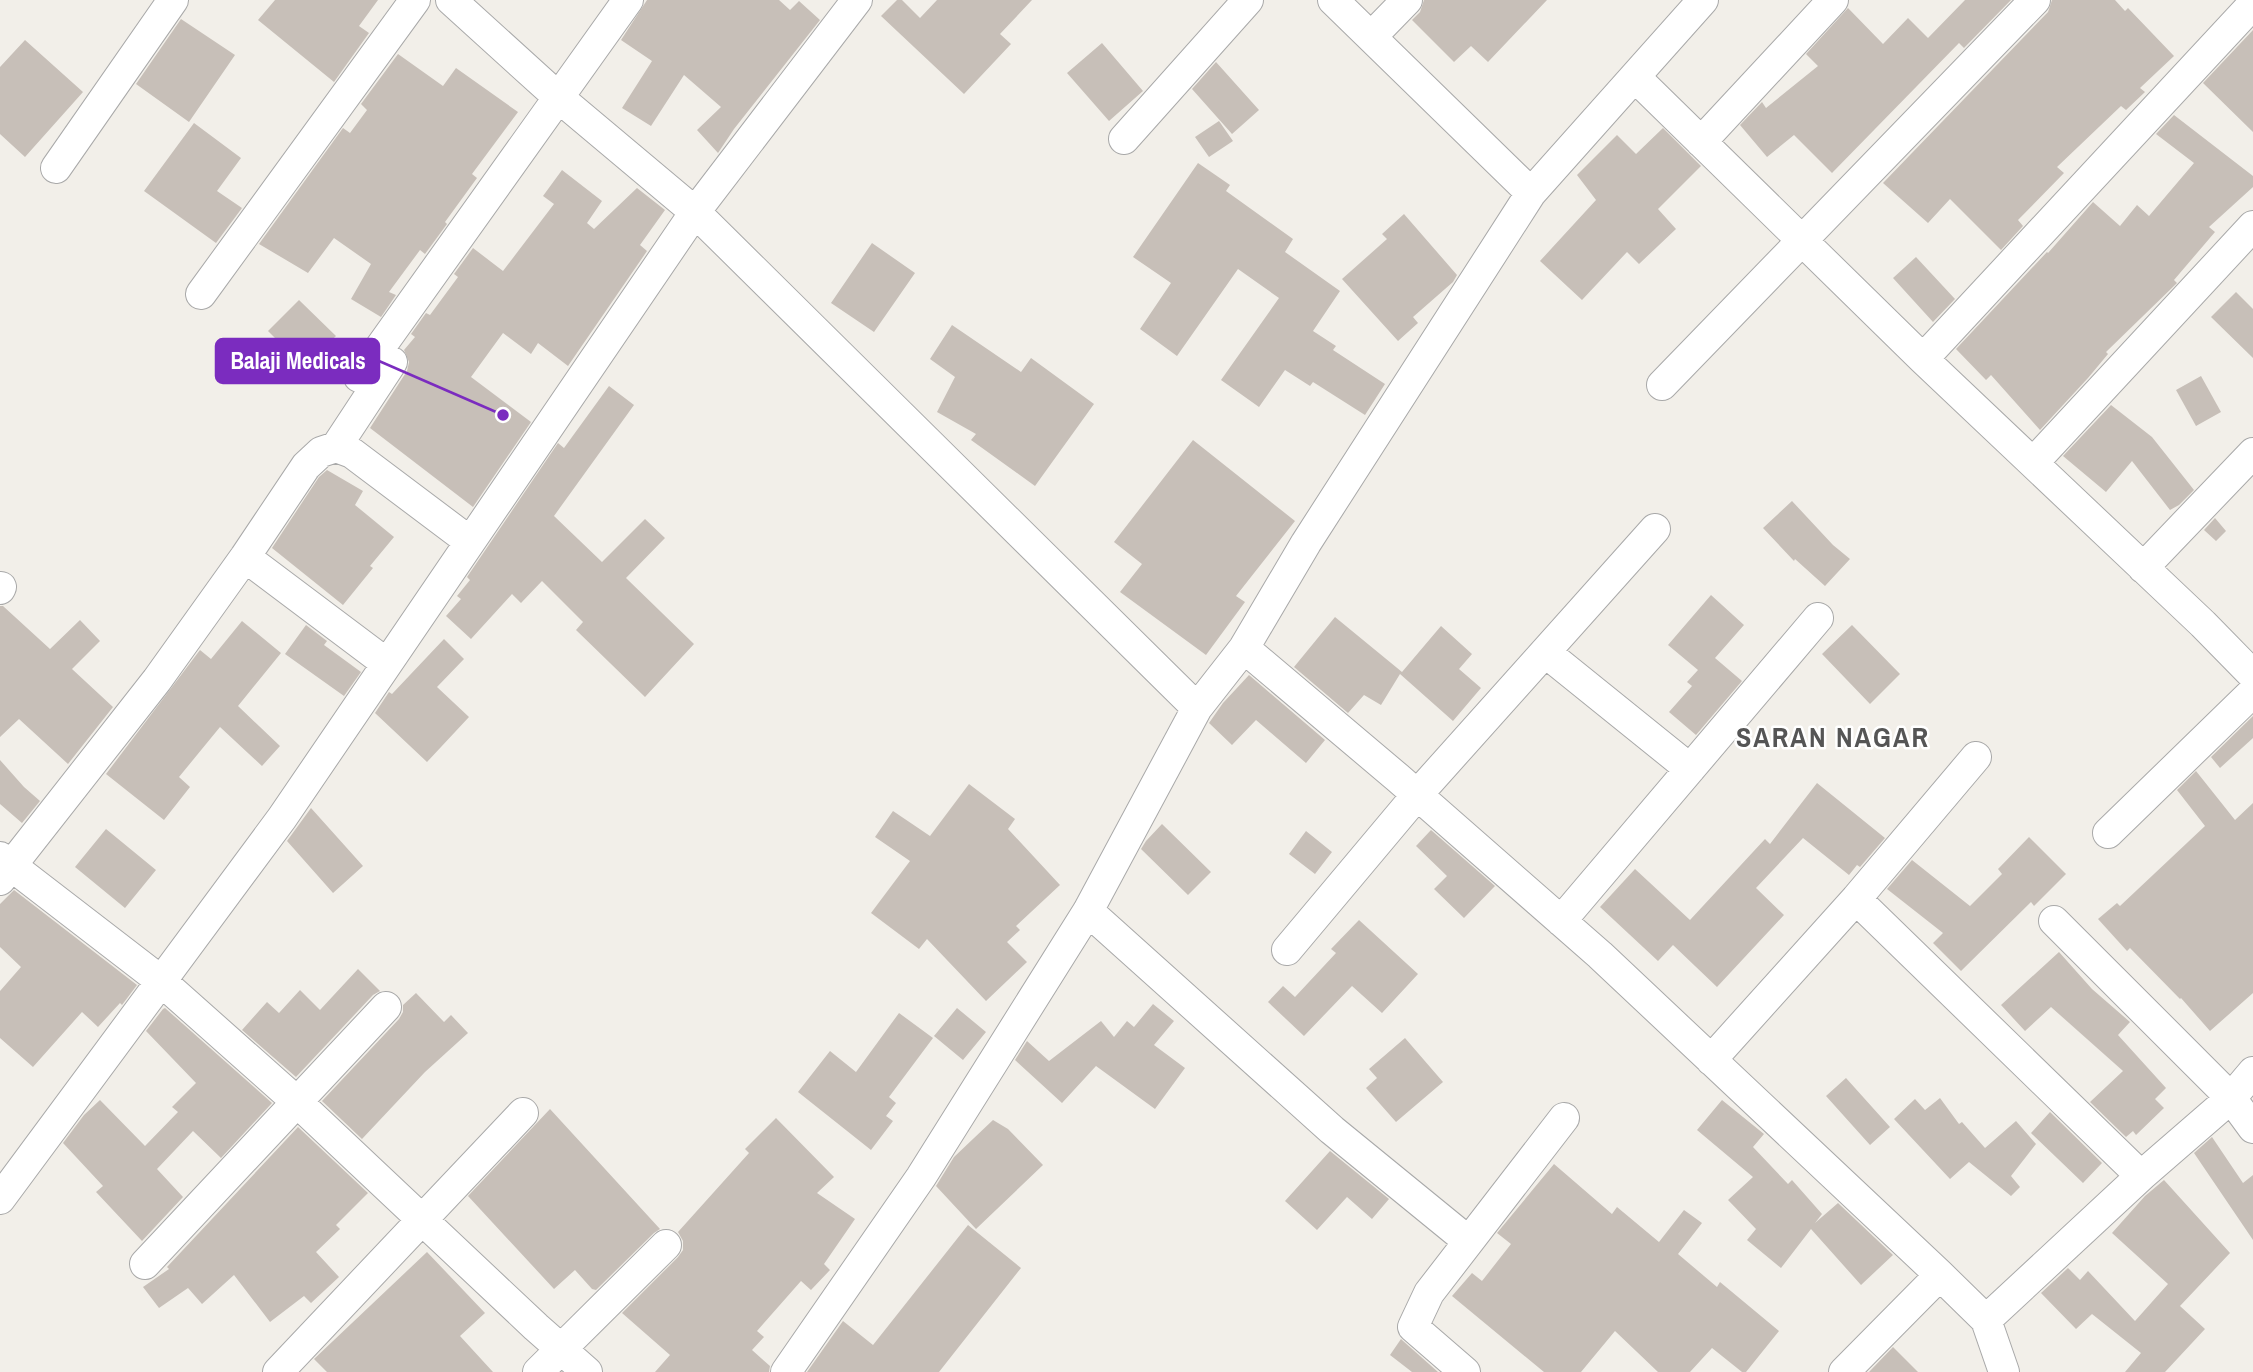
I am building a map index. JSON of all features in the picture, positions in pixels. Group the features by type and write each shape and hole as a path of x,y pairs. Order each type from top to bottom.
{"street":[{"path":"157,0 50,163 173,0"},
{"path":"393,0 194,286 415,0"},
{"path":"451,0 558,109 695,212 1198,708"},
{"path":"587,1372 296,1101 161,981 4,868 157,680 306,466 321,452 335,447 628,0"},
{"path":"0,1199 282,818 695,212 857,0"},
{"path":"1124,139 1248,0"},
{"path":"1333,0 1531,193"},
{"path":"1371,37 1407,0"},
{"path":"786,1372 921,1177 1088,911 1198,708 1244,648 1306,543 1531,193 1703,0"},
{"path":"1701,142 1833,0"},
{"path":"1662,385 2035,0"},
{"path":"1923,359 2253,4"},
{"path":"1635,77 1923,359 2143,568 2252,677 2108,833"},
{"path":"359,377 558,109"},
{"path":"2033,463 2253,226"},
{"path":"335,447 352,453 469,541"},
{"path":"2143,568 2253,453"},
{"path":"1287,950 1417,795 1655,529"},
{"path":"245,557 386,663"},
{"path":"1561,922 1818,618"},
{"path":"1244,648 1561,922 1940,1275 1986,1320 2004,1372"},
{"path":"1545,652 1690,769"},
{"path":"1711,1060 1856,899 1976,757"},
{"path":"1856,899 2141,1176"},
{"path":"1088,911 1332,1130 1468,1241"},
{"path":"2054,921 2231,1098 2253,1128"},
{"path":"145,1264 386,1007"},
{"path":"1986,1320 2141,1176 2231,1098 2253,1072"},
{"path":"278,1372 523,1113"},
{"path":"1465,1372 1413,1326 1429,1293 1564,1118"},
{"path":"538,1372 666,1245"},
{"path":"1844,1372 1940,1275"}],"building":[{"path":"275,0 378,0 359,26 369,33 334,82 258,20"},
{"path":"647,0 779,0 790,10 799,1 820,20 718,153 697,130 721,107 684,75 651,126 622,108 652,61 621,40"},
{"path":"897,0 902,0 920,18 937,0 1032,0 1000,34 1011,44 964,94 881,16"},
{"path":"1424,0 1547,0 1488,62 1471,46 1454,62 1412,20 1420,12"},
{"path":"1965,0 2011,0 1964,48 1959,43 1832,173 1794,135 1767,157 1740,125 1762,102 1766,108 1818,66 1806,54 1848,8 1883,44 1908,18 1928,38"},
{"path":"2052,0 2115,0 2125,11 2128,8 2174,56 2140,88 2145,92 2126,110 2121,106 2057,167 2064,173 2018,220 2023,226 2001,250 1950,199 1928,223 1883,183 2048,12"},
{"path":"181,19 235,55 189,122 136,84"},
{"path":"2253,30 2253,132 2203,83"},
{"path":"25,40 83,92 25,157 0,134 0,67"},
{"path":"1102,43 1143,91 1109,121 1067,73"},
{"path":"398,54 443,86 456,68 518,112 472,174 477,178 445,222 447,224 425,254 420,250 389,292 396,295 381,317 351,299 371,264 334,238 308,273 259,244 343,128 350,133 367,110 361,104"},
{"path":"1216,62 1259,110 1232,134 1192,89"},
{"path":"2174,115 2253,176 2253,187 2209,227 2215,232 2174,280 2177,283 2106,352 2108,354 2088,378 2040,430 1991,375 1986,380 1956,349 2093,202 2120,226 2137,205 2149,216 2194,163 2156,134"},
{"path":"1219,121 1233,141 1209,157 1195,137"},
{"path":"194,123 241,158 217,191 242,208 216,243 144,191"},
{"path":"1663,128 1701,166 1658,209 1676,229 1639,264 1627,252 1582,300 1540,261 1596,200 1577,175 1617,135 1636,154"},
{"path":"1198,163 1230,185 1226,191 1293,239 1285,252 1340,291 1313,331 1336,346 1333,350 1385,384 1365,415 1313,382 1310,386 1285,370 1259,407 1221,380 1279,298 1238,269 1177,356 1140,329 1171,283 1133,257"},
{"path":"562,170 602,201 587,223 594,229 637,188 665,210 640,245 647,251 568,366 538,343 531,354 503,333 471,377 531,422 473,507 370,428 407,371 409,362 404,350 415,337 411,334 426,313 430,315 458,277 454,274 473,248 503,271 554,204 543,196"},
{"path":"1404,214 1457,275 1453,282 1413,317 1418,323 1398,341 1342,279 1387,239 1382,234"},
{"path":"872,243 915,273 874,332 831,303"},
{"path":"1916,257 1955,299 1933,322 1893,278"},
{"path":"2236,292 2253,309 2253,358 2211,317"},
{"path":"299,300 336,336 304,367 268,331"},
{"path":"952,325 1021,372 1031,358 1094,404 1035,486 971,440 976,434 937,412 955,377 930,359"},
{"path":"2201,376 2221,412 2196,426 2176,390"},
{"path":"609,386 634,405 554,516 602,562 645,519 665,538 626,578 694,644 645,697 576,630 583,622 542,581 521,603 512,594 471,639 446,616 461,599 457,596 470,580 467,577 558,443 564,448"},
{"path":"2111,405 2152,437 2194,490 2179,505 2170,510 2132,461 2106,492 2063,456"},
{"path":"1193,440 1295,521 1236,596 1245,602 1206,655 1120,592 1142,564 1114,542"},
{"path":"327,470 363,491 355,505 394,537 343,605 272,548 319,477"},
{"path":"1792,501 1833,545 1850,559 1825,586 1795,559 1794,561 1763,528"},
{"path":"2215,518 2226,531 2216,541 2204,530"},
{"path":"1711,595 1744,625 1715,658 1742,681 1696,735 1669,712 1692,686 1687,682 1698,670 1668,645"},
{"path":"0,606 50,649 80,620 100,641 72,669 113,707 68,764 19,719 0,737"},
{"path":"1335,617 1402,672 1441,626 1472,654 1459,669 1481,688 1453,721 1400,674 1381,705 1364,695 1348,713 1294,667"},
{"path":"242,621 281,653 238,706 280,746 262,766 220,727 179,777 190,787 164,820 106,774 200,650 211,659"},
{"path":"306,625 327,641 324,645 361,672 344,696 285,654"},
{"path":"1852,625 1900,674 1870,704 1822,654"},
{"path":"444,639 464,659 437,687 469,717 427,762 375,713 389,692 392,694"},
{"path":"1249,675 1325,740 1306,763 1256,720 1232,745 1209,723"},
{"path":"2253,716 2253,738 2220,768 2211,757"},
{"path":"0,760 40,801 22,823 0,804"},
{"path":"2196,771 2235,820 2253,803 2253,993 2210,1031 2181,998 2130,948 2127,951 2098,919 2117,903 2120,906 2205,826 2177,790"},
{"path":"1817,783 1885,838 1860,867 1857,865 1849,875 1803,838 1756,888 1784,915 1717,987 1673,945 1658,961 1600,907 1635,869 1690,920 1765,839 1770,844"},
{"path":"969,784 1015,819 1008,829 1060,885 1016,926 1020,930 1007,942 1027,962 986,1001 927,939 919,949 871,913 910,861 875,837 893,811 930,836"},
{"path":"311,808 363,866 333,893 287,841"},
{"path":"1162,824 1211,872 1188,895 1141,849"},
{"path":"106,829 156,870 125,908 75,867"},
{"path":"1431,830 1495,886 1464,918 1434,889 1447,876 1416,846"},
{"path":"1306,831 1332,852 1315,874 1289,854"},
{"path":"2029,837 2066,874 2034,906 2031,902 1961,971 1933,943 1943,933 1887,889 1912,860 1970,906 2002,874 1998,869"},
{"path":"14,890 137,985 122,1005 120,1003 98,1027 82,1012 33,1067 0,1038 0,991 21,967 0,947 0,904"},
{"path":"1359,920 1418,974 1382,1013 1352,986 1304,1036 1268,1002 1283,986 1295,997 1336,953 1331,949"},
{"path":"2059,952 2092,989 2130,1022 2118,1035 2166,1088 2155,1099 2164,1108 2136,1135 2133,1131 2126,1137 2090,1102 2123,1071 2051,1007 2025,1031 2001,1005"},
{"path":"358,969 380,991 373,995 296,1077 242,1030 267,1002 279,1013 300,990 320,1010"},
{"path":"416,993 444,1022 451,1015 468,1033 425,1072 362,1139 322,1101 399,1019 403,1005"},
{"path":"1153,1004 1174,1021 1154,1045 1185,1068 1155,1109 1096,1066 1062,1103 1015,1060 1027,1041 1049,1061 1101,1021 1114,1037 1127,1021 1134,1027"},
{"path":"165,1008 272,1103 221,1158 193,1131 157,1169 183,1197 142,1241 96,1192 103,1186 63,1143 84,1115 100,1100 145,1146 178,1112 172,1107 196,1083 146,1031"},
{"path":"957,1008 986,1032 963,1060 934,1036"},
{"path":"899,1013 933,1038 889,1097 896,1103 886,1116 893,1121 871,1150 798,1092 830,1051 856,1072"},
{"path":"1405,1038 1443,1082 1396,1122 1366,1088 1377,1078 1369,1069"},
{"path":"1846,1078 1890,1127 1870,1145 1826,1096"},
{"path":"1940,1098 1959,1124 1962,1122 1985,1148 2016,1121 2036,1144 2011,1176 2020,1187 2011,1196 1969,1162 1950,1179 1894,1119 1915,1099 1925,1110"},
{"path":"1722,1100 1764,1134 1753,1147 1788,1184 1792,1180 1822,1214 1815,1223 1838,1203 1893,1255 1861,1285 1811,1229 1781,1268 1747,1240 1756,1229 1728,1200 1753,1177 1697,1130"},
{"path":"550,1109 660,1229 596,1290 575,1270 554,1289 468,1196"},
{"path":"2050,1112 2102,1163 2083,1183 2031,1133"},
{"path":"776,1118 834,1177 817,1193 855,1219 824,1264 830,1270 811,1290 801,1281 757,1331 764,1337 752,1350 770,1366 769,1372 655,1372 670,1355 622,1313 678,1257 683,1250 683,1241 678,1232 749,1153 745,1149"},
{"path":"993,1120 1008,1129 1043,1165 976,1229 936,1186 954,1157"},
{"path":"298,1127 368,1193 336,1225 340,1229 316,1252 339,1277 311,1303 304,1296 270,1322 234,1275 202,1304 188,1288 159,1308 143,1287 169,1269 167,1267"},
{"path":"2212,1137 2243,1183 2253,1175 2253,1240 2194,1153"},
{"path":"1330,1151 1389,1199 1372,1219 1347,1197 1317,1230 1285,1201"},
{"path":"1554,1164 1612,1214 1617,1207 1659,1242 1684,1210 1702,1223 1678,1254 1717,1287 1720,1282 1779,1331 1746,1372 1742,1372 1712,1348 1690,1372 1658,1372 1615,1331 1581,1372 1544,1372 1452,1296 1472,1273 1482,1281 1511,1244 1497,1233"},
{"path":"2164,1180 2230,1253 2180,1306 2205,1329 2165,1372 2125,1372 2141,1353 2092,1314 2076,1329 2041,1293 2068,1268 2080,1280 2088,1271 2135,1321 2168,1284 2112,1233 2145,1196"},
{"path":"968,1225 1021,1268 939,1372 807,1372 843,1321 873,1345"},
{"path":"427,1252 485,1313 460,1336 493,1372 327,1372 314,1359"},
{"path":"1401,1339 1438,1372 1412,1372 1390,1355"},
{"path":"1893,1347 1918,1372 1869,1372"}],"place":[{"name":"Balaji Medicals","path":"503,415"}],"district":[{"name":"SARAN NAGAR","path":"1833,737"}]}
